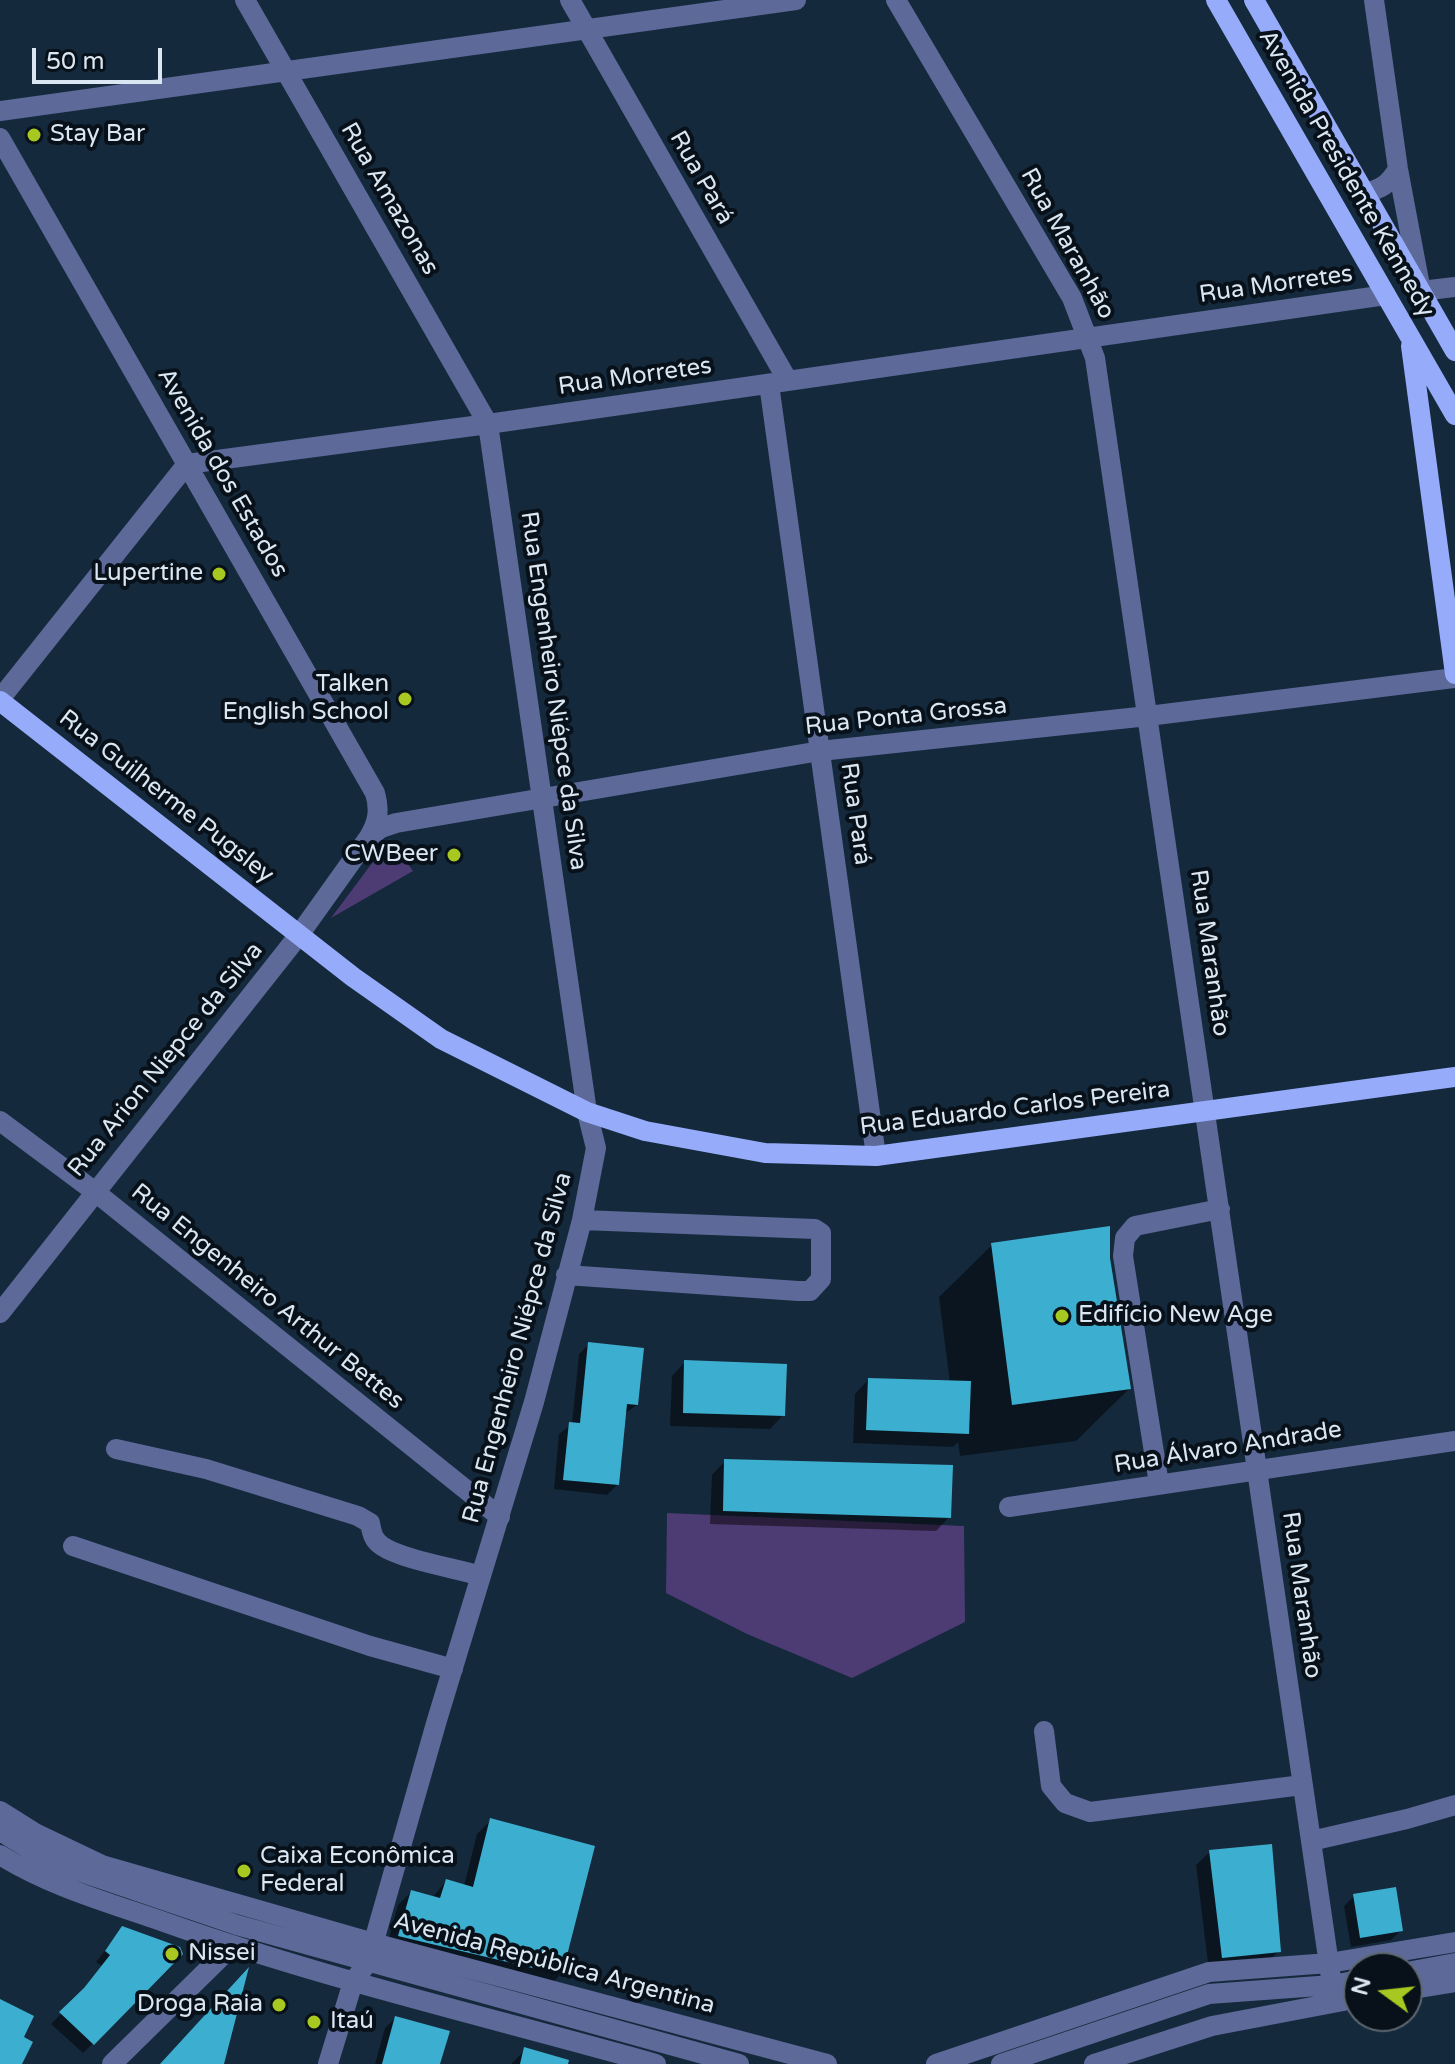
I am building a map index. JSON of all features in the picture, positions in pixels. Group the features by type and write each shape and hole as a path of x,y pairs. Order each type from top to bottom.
{"main road":[{"name":"Avenida Presidente Kennedy","path":"1216,0 1410,338 1450,393 1455,415"},
{"name":"Avenida Presidente Kennedy","path":"1254,0 1455,351"},
{"path":"1410,338 1455,676"},
{"path":"1420,410 1450,393"},
{"name":"Rua Guilherme Pugsley","path":"0,700 299,935"},
{"name":"Rua Eduardo Carlos Pereira","path":"299,935 441,1039 587,1112 645,1131 765,1153 876,1156 1455,1077"}],"street":[{"name":"Rua Amazonas","path":"245,0 488,424"},
{"name":"Rua Pará","path":"570,0 778,382 820,751 876,1156"},
{"path":"0,111 796,0"},
{"name":"Rua Maranhão","path":"896,0 1063,281 1090,339 1103,400 1332,1985"},
{"path":"1374,0 1398,169 1421,291 1455,287"},
{"name":"Avenida dos Estados","path":"0,138 375,793 378,821 369,837"},
{"path":"1364,193 1380,189 1390,182 1398,169"},
{"name":"Rua Morretes","path":"187,464 488,424 1386,295"},
{"name":"Rua Engenheiro Niépce da Silva","path":"328,2064 353,1982 371,1952 534,1402 582,1220 596,1148 587,1112 488,424"},
{"path":"0,700 187,464"},
{"name":"Rua Ponta Grossa","path":"369,837 381,828 396,823 820,751 1148,716 1455,676"},
{"name":"Rua Arion Niepce da Silva","path":"0,1313 299,935 369,837"},
{"name":"Rua Engenheiro Arthur Bettes","path":"0,1121 94,1191 500,1517"},
{"path":"1159,1484 1123,1256 1125,1238 1135,1226 1220,1209"},
{"path":"566,1275 798,1291 810,1291 821,1279 821,1233 815,1229 582,1220"},
{"name":"Rua Álvaro Andrade","path":"1009,1507 1455,1441"},
{"path":"116,1449 206,1469 358,1516 370,1523 372,1536 380,1545 481,1576"},
{"path":"73,1546 370,1646 453,1669"},
{"path":"1044,1731 1051,1786 1065,1803 1090,1812 1302,1785"},
{"path":"1311,1841 1455,1805"},
{"name":"Avenida República Argentina","path":"0,1811 35,1833 102,1865 371,1952 827,2064"},
{"path":"0,1831 49,1861 237,1925 371,1952"},
{"path":"5,1865 232,1946 656,2064"},
{"path":"936,2064 1209,1972 1329,1963 1455,1942"},
{"path":"112,2064 232,1946"},
{"path":"409,1997 408,1962 739,2064"},
{"path":"1423,1969 1455,1963"},
{"path":"1423,1987 1455,1982"},
{"path":"1001,2064 1209,1994 1343,1983"},
{"path":"1094,2064 1212,2026 1343,2001"}],"shaded area":[{"path":"390,839 413,871 331,918"},
{"path":"667,1513 964,1526 965,1622 852,1678 747,1634 666,1593"}],"building":[{"name":"Edifício New Age","path":"1110,1226 1110,1258 1131,1389 1012,1405 991,1243"},
{"path":"588,1342 644,1348 638,1405 627,1404 619,1485 563,1480 569,1422 580,1423"},
{"path":"684,1360 787,1364 785,1416 683,1413"},
{"path":"868,1378 971,1381 969,1434 866,1430"},
{"path":"724,1459 953,1465 951,1518 723,1511"},
{"path":"490,1818 595,1846 562,1975 398,1936 411,1890 440,1898 446,1879 473,1887"},
{"path":"1272,1844 1281,1952 1222,1958 1209,1850"},
{"path":"1396,1887 1403,1931 1360,1938 1353,1894"},
{"path":"122,1926 180,1947 183,1954 94,2045 59,2012 84,1988 110,1955 105,1951"},
{"path":"249,1967 224,2064 160,2064"},
{"path":"0,1999 34,2016 24,2037 33,2042 22,2064 0,2064"},
{"path":"395,2016 450,2031 440,2064 382,2064"},
{"path":"524,2047 569,2060 568,2064 520,2064"}],"place":[{"name":"Stay Bar","path":"34,135"},
{"name":"Lupertine","path":"219,574"},
{"name":"Talken English School","path":"405,699"},
{"name":"CWBeer","path":"454,855"},
{"name":"Edifício New Age","path":"1062,1316"},
{"name":"Caixa Econômica Federal","path":"244,1871"},
{"name":"Nissei","path":"172,1954"},
{"name":"Droga Raia","path":"279,2005"},
{"name":"Itaú","path":"314,2022"}]}
